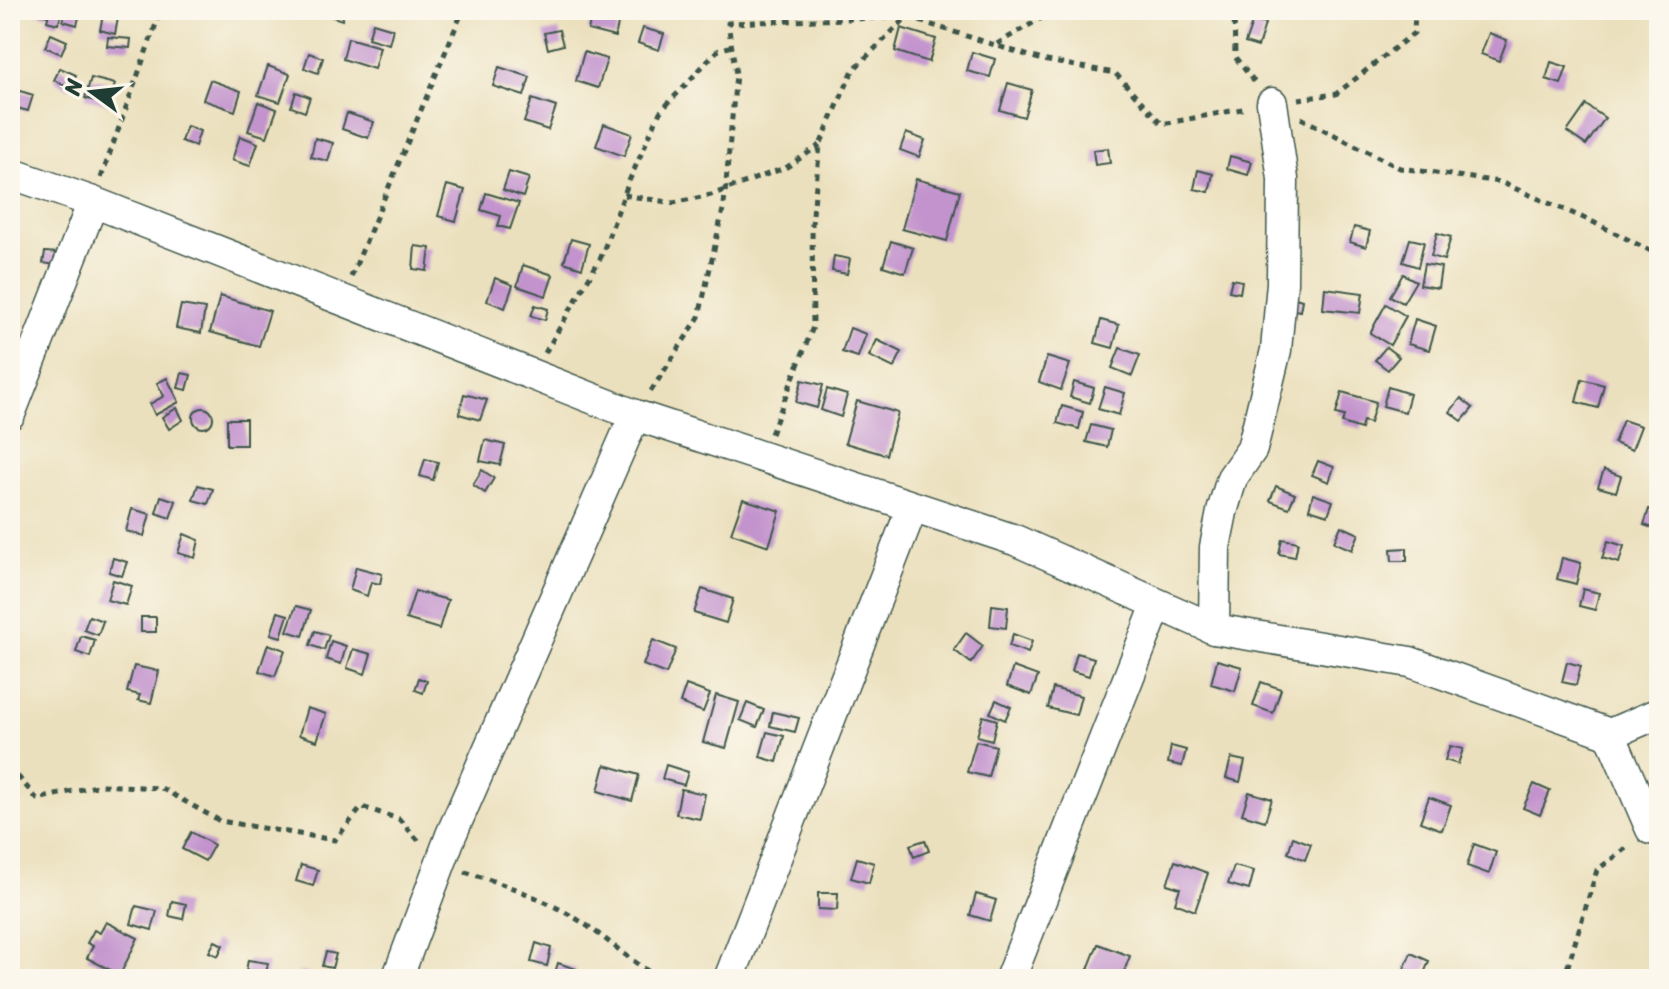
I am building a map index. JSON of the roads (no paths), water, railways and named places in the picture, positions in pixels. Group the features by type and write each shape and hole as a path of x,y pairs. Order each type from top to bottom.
{"street":[{"path":"1214,629 1215,547 1222,512 1232,478 1252,449 1276,350 1282,283 1283,179 1272,103"},
{"path":"10,173 93,202 635,415 1015,540 1214,629 1410,662 1610,734 1659,713"},
{"path":"10,414 93,202"},
{"path":"397,979 440,864 635,415"},
{"path":"729,979 912,508"},
{"path":"1010,979 1157,605"},
{"path":"1610,734 1655,830"}]}
